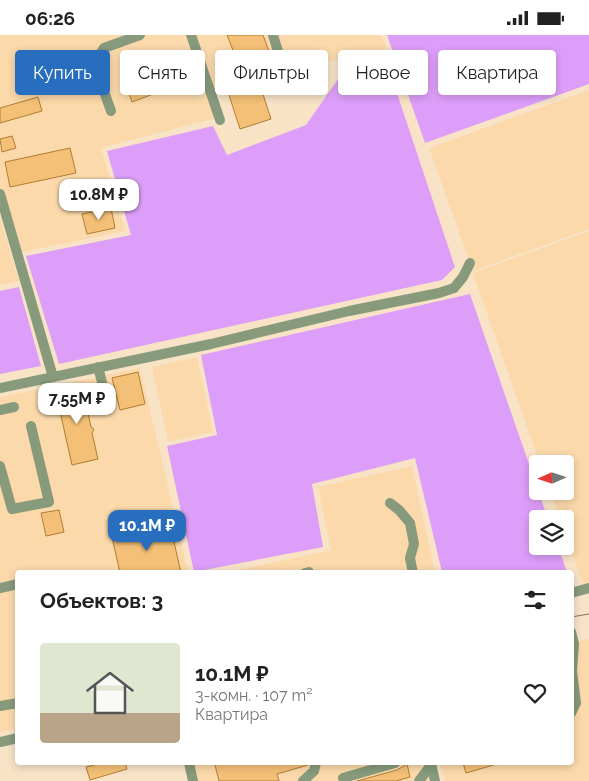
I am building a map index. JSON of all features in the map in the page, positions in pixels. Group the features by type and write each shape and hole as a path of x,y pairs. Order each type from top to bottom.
{"street":[{"path":"111,111 94,64 104,48 140,35"},
{"path":"191,35 220,120"},
{"path":"273,35 278,50"},
{"path":"0,194 53,377"},
{"path":"0,388 211,344 349,311 439,293 454,288 463,277 470,263"},
{"path":"98,367 102,386"},
{"path":"0,410 14,407"},
{"path":"0,467 12,509 49,502 31,426"},
{"path":"390,503 410,523 414,544 410,558 412,570"},
{"path":"0,588 15,585"},
{"path":"574,592 589,588"},
{"path":"574,682 576,703 574,707"},
{"path":"0,706 15,704"},
{"path":"0,742 15,739"},
{"path":"189,765 193,781"},
{"path":"303,781 314,771 316,765"},
{"path":"343,778 388,765"},
{"path":"419,781 430,765"},
{"path":"431,765 436,781"}],"shaded area":[{"path":"0,35 185,35 191,50 120,50 120,95 205,95 205,89 216,118 101,148 125,231 22,252 6,199 0,198"},
{"path":"195,35 381,35 387,49 338,50 338,59 328,62 328,50 215,50 215,86 213,86 205,63 205,50 200,50"},
{"path":"387,35 589,35 589,84 425,143 408,95 428,95 428,50 392,50"},
{"path":"338,79 338,95 398,95 455,267 442,280 59,364 26,256 131,235 107,151 213,126 227,155 306,125"},
{"path":"589,90 589,229 473,271 429,148"},
{"path":"0,218 19,281 0,285"},
{"path":"589,231 589,583 583,584 573,555 574,510 557,510 553,500 574,500 574,455 537,455 473,273"},
{"path":"19,287 41,366 0,374 0,291"},
{"path":"470,294 529,464 529,500 541,500 545,510 529,510 529,555 561,555 566,570 442,570 415,458 312,484 323,547 204,570 194,570 167,446 217,435 201,355"},
{"path":"197,357 213,432 168,442 152,367"},
{"path":"140,368 188,570 15,570 15,729 0,732 0,397"},
{"path":"412,466 435,570 239,570 331,550 318,487"},
{"path":"589,639 589,781 445,781 441,765 574,765 574,642"},
{"path":"194,765 423,765 422,770 429,775 430,781 198,781"}],"building":[{"path":"227,35 263,35 268,50 233,50"},
{"path":"129,95 151,95 132,102"},
{"path":"229,95 263,95 271,119 240,129"},
{"path":"38,97 42,111 0,123 0,108"},
{"path":"12,136 16,148 2,152 0,139"},
{"path":"70,148 76,173 10,187 5,162"},
{"path":"111,208 115,228 87,234 82,214"},
{"path":"138,372 145,404 120,410 112,378"},
{"path":"77,385 80,396 84,395 91,427 94,429 92,433 98,459 72,465 55,389"},
{"path":"59,510 64,532 46,536 41,513"},
{"path":"170,524 180,570 119,570 112,537"},
{"path":"94,765 126,765 127,769 90,780 86,767"},
{"path":"215,765 308,765 277,774 279,781 219,781"},
{"path":"407,765 410,777 396,781 357,781 397,770"},
{"path":"464,765 494,765 466,773"}],"tram line":[{"path":"574,616 589,614"}]}
